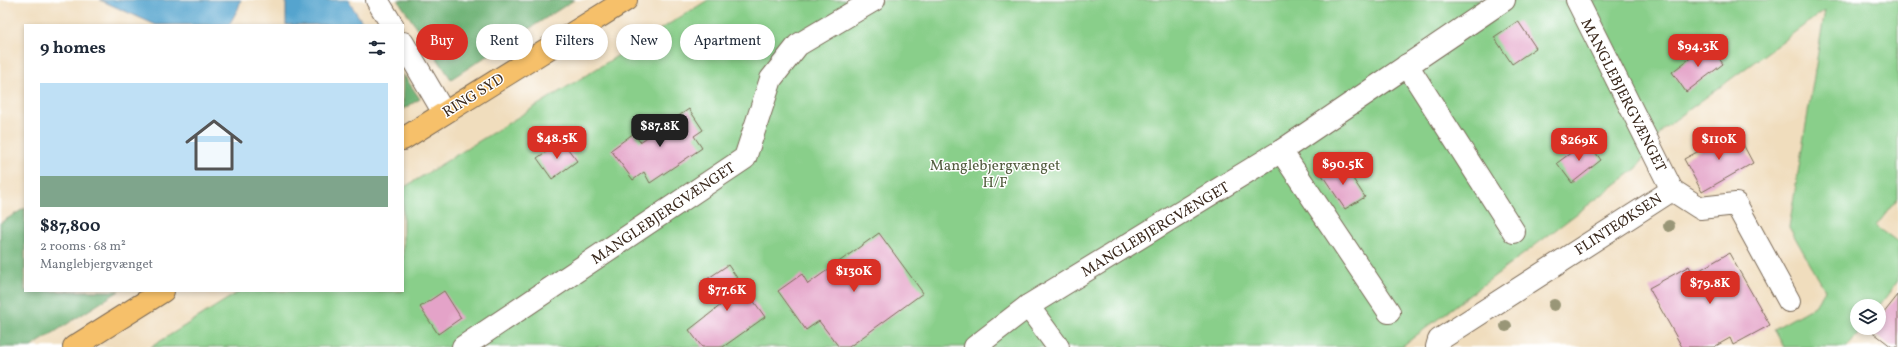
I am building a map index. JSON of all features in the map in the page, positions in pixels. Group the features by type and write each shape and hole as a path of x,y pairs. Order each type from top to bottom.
{"main road":[{"name":"RING SYD","path":"404,138 626,0"},
{"path":"74,347 161,292"}],"street":[{"path":"377,0 391,24"},
{"name":"MANGLEBJERGVÆNGET","path":"463,347 745,158 771,79 798,45 874,0"},
{"name":"MANGLEBJERGVÆNGET","path":"975,347 1028,306 1281,151 1504,0"},
{"name":"MANGLEBJERGVÆNGET","path":"1577,0 1672,190"},
{"path":"404,45 444,113"},
{"path":"1407,65 1514,232"},
{"path":"1281,151 1389,312"},
{"name":"FLINTEØKSEN","path":"1436,347 1439,340 1672,190 1700,208 1736,204 1789,301"},
{"path":"1028,306 1058,347"}],"green space":[{"path":"398,0 574,0 533,26 533,24 476,24 476,60 481,60 451,79 438,60 468,60 468,24 416,24 416,27"},
{"name":"Manglebjergvænget H/F","path":"708,0 1898,0 1898,198 1876,226 1898,242 1898,281 1884,299 1850,299 1850,335 1856,335 1847,347 1784,347 1774,329 1815,306 1825,290 1789,227 1825,10 1664,128 1637,168 1401,347 151,347 238,292 404,292 404,187 616,57 616,60 672,60 672,24 669,24"},
{"path":"404,75 420,99 404,108"},
{"path":"24,209 24,292 117,292 31,347 0,347 0,223"}],"water":[{"path":"100,0 241,0 230,24 154,24"},
{"path":"286,0 348,0 363,24 286,24"}],"building":[{"path":"1518,21 1536,48 1512,64 1494,37"},
{"path":"1709,44 1723,64 1686,92 1672,72"},
{"path":"689,109 703,130 694,136 702,148 650,183 644,172 633,180 611,150 634,133 640,142"},
{"path":"1736,131 1753,163 1702,192 1684,159"},
{"path":"562,141 577,161 552,179 537,158"},
{"path":"1587,141 1601,160 1572,183 1557,163"},
{"path":"1342,162 1365,197 1345,209 1322,175"},
{"path":"879,233 923,293 849,347 839,347 819,321 806,330 778,291 802,274 808,284"},
{"path":"1729,253 1770,325 1733,345 1730,338 1714,347 1682,347 1649,288 1689,266 1693,274"},
{"path":"728,265 765,317 723,347 702,347 689,330 721,305 704,281"},
{"path":"444,291 461,318 438,334 420,307"},
{"path":"1898,295 1898,347 1892,347 1876,335 1886,335 1886,310"}]}
